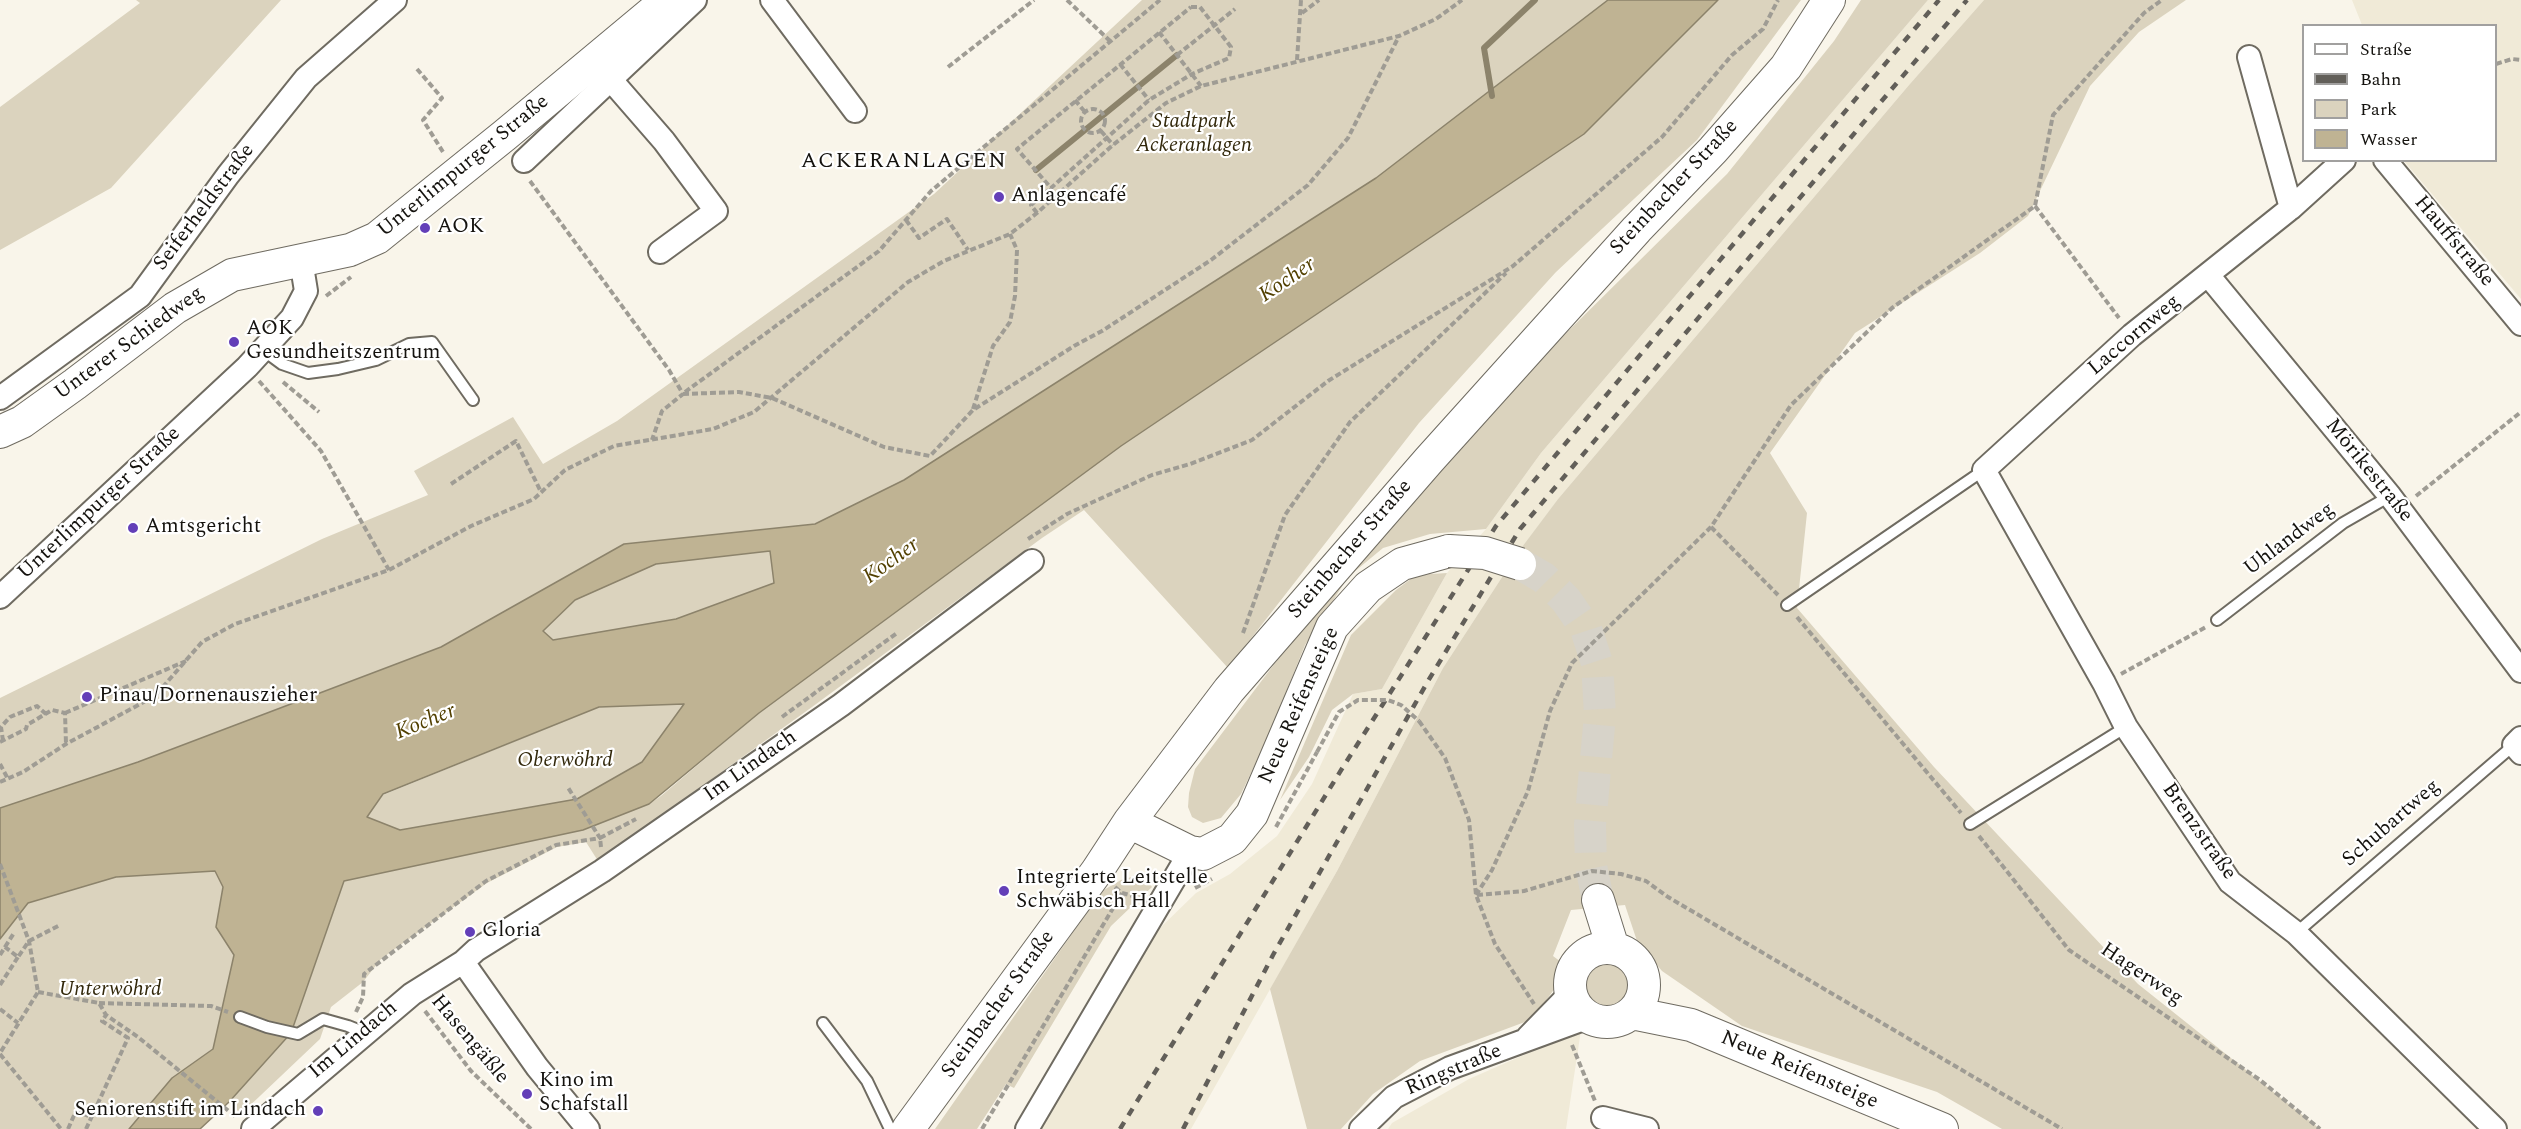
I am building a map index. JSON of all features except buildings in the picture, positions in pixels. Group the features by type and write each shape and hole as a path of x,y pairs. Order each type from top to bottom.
{"main road":[{"name":"Unterlimpurger Straße","path":"301,260 350,250 376,238 506,135 667,0"},
{"name":"Steinbacher Straße","path":"908,1129 1097,871 1129,822 1229,690 1429,460 1786,67 1829,0"},
{"name":"Unterer Schiedweg","path":"0,432 22,422 175,308 203,290 232,275 301,260"},
{"name":"Neue Reifensteige","path":"1190,852 1203,854 1232,839 1252,814 1332,627 1368,587 1402,564 1449,551 1485,553 1520,564"},
{"path":"1129,822 1190,852"},
{"path":"1599,906 1604,949"},
{"path":"1604,949 1625,953 1636,961 1642,972 1638,999 1611,1022 1580,1005 1572,972 1586,955 1604,949"},
{"name":"Neue Reifensteige","path":"1638,999 1691,1025 1942,1129"}],"street":[{"name":"Seiferheldstraße","path":"0,398 140,296 228,175 306,78 395,0"},
{"name":"Unterlimpurger Straße","path":"524,161 695,0"},
{"path":"772,0 855,111"},
{"path":"2249,57 2291,208"},
{"path":"611,80 664,141 716,211 660,252"},
{"name":"Laccornweg","path":"1984,470 2132,335 2291,208 2342,162"},
{"name":"Hauffstraße","path":"2387,162 2521,324"},
{"name":"Unterlimpurger Straße","path":"0,597 255,358 292,318 306,291 301,260"},
{"name":"Mörikestraße","path":"2208,274 2395,503 2521,671"},
{"name":"Brenzstraße","path":"1984,470 2104,683 2126,727 2230,882 2296,933 2495,1129"},
{"name":"Im Lindach","path":"247,1125 355,1030 602,871 841,705 1026,553"},
{"path":"1026,1129 1190,852"},
{"path":"462,962 537,1067 588,1129"},
{"name":"Ringstraße","path":"1361,1129 1394,1097 1450,1068 1523,1042 1580,1005"},
{"name":"Ringstraße","path":"1523,1042 1580,1005"},
{"path":"1603,1118 1647,1129"}],"lane":[{"path":"255,358 308,373 376,360 409,344 432,342 473,400"},
{"path":"1787,605 1984,470"},
{"name":"Uhlandweg","path":"2217,620 2343,522 2395,503"},
{"path":"1970,824 2126,727"},
{"name":"Schubartweg","path":"2296,933 2519,745"},
{"path":"240,1017 267,1028 298,1034 323,1019 355,1030"},
{"path":"823,1023 867,1081 890,1129"}],"path":[{"path":"948,67 1034,0"},
{"path":"1067,0 1111,41"},
{"path":"652,440 662,411 879,251 931,191 1160,0"},
{"path":"1297,60 1302,14 1301,0"},
{"path":"1302,14 1318,0"},
{"path":"0,782 24,772 66,744 155,696 201,642 235,624 389,570 471,526 534,499 565,470 614,446 713,429 754,412 908,282 968,250 1010,234 1166,103 1201,86 1297,60 1400,36 1436,20 1462,0"},
{"path":"1242,635 1285,515 1350,422 1513,266 1662,137 1732,55 1763,29 1778,0"},
{"path":"1476,895 1492,870 1528,791 1550,711 1572,663 1712,527 1791,405 1892,308 2035,206 2053,115 2144,13 2162,0"},
{"path":"1037,213 1031,205 1051,188 1149,100 1192,74 1229,58 1232,47 1200,7 1191,7 1017,149 1051,188"},
{"path":"1177,55 1235,9"},
{"path":"1159,32 1201,86"},
{"path":"683,394 740,392 772,398 884,447 930,456 973,410 1102,331 1211,260 1308,185 1348,138 1400,36"},
{"path":"2497,64 2512,59 2521,60"},
{"path":"1120,64 1149,100"},
{"path":"417,69 442,98 423,120 456,173"},
{"path":"1076,100 1085,112"},
{"path":"1097,110 1102,114 1104,126 1101,131 1095,133 1084,129 1081,123 1085,112 1097,110"},
{"path":"1101,131 1113,146"},
{"path":"524,161 524,172 656,351 683,394"},
{"path":"2035,206 2132,335"},
{"path":"906,220 920,238 947,219 968,250"},
{"path":"973,410 993,346 1010,322 1015,296 1017,250 1010,234"},
{"path":"1026,553 1067,514 1152,475 1190,464 1252,440 1328,381 1513,266"},
{"path":"255,358 319,412"},
{"path":"255,358 321,451 389,570"},
{"path":"2395,503 2521,412"},
{"path":"451,484 516,441 541,492"},
{"name":"Hagerweg","path":"1712,527 1787,605 1970,824 2069,950 2260,1080 2320,1129"},
{"path":"2104,683 2217,620"},
{"path":"776,721 901,630"},
{"path":"46,714 37,706 10,717 1,727 1,741 26,729 27,725 46,714 52,710 65,712 187,661"},
{"path":"1317,752 1339,712 1358,700 1388,700 1401,705 1419,721 1445,758 1469,820 1476,895 1495,944 1538,1010"},
{"path":"65,712 66,744"},
{"path":"0,764 8,779"},
{"path":"567,786 600,838 602,871"},
{"path":"355,1030 363,997 364,974 486,881 556,845 600,838 641,816"},
{"path":"0,864 29,941 38,992 0,1054 61,1129"},
{"path":"1097,871 1122,893 1143,899 1164,897"},
{"path":"1476,895 1524,891 1592,871 1622,874 1646,881 1668,897 2062,1129"},
{"path":"982,1129 1122,893"},
{"path":"0,985 29,941 60,925"},
{"path":"0,954 14,933"},
{"path":"5,947 18,957"},
{"path":"38,992 99,1003 211,1006 240,1017"},
{"name":"Hasengäßle","path":"412,994 471,1071 531,1129"},
{"path":"99,1003 106,1015 138,1037 247,1125"},
{"path":"0,1009 18,1023"},
{"path":"86,1129 128,1038 102,1022 106,1015"},
{"path":"1572,1045 1603,1118"},
{"path":"68,1129 76,1111 91,1117"}],"shaded area":[{"path":"1928,0 1984,0 1909,85 1558,499 1519,551 1443,668 1337,871 1191,1129 1028,1129 1131,965 1160,928 1196,893 1230,874 1277,836 1312,784 1353,694 1382,689 1447,573 1486,529 1541,453"},
{"path":"2352,0 2521,0 2521,299 2405,162 2497,162 2497,24 2362,24"},
{"path":"1581,1030 1566,1129 1388,1129 1392,1123 1469,1079"}],"green space":[{"path":"136,0 281,0 111,188 0,250 0,107 140,3"},
{"name":"Stadtpark Ackeranlagen","path":"1142,0 1608,0 1376,178 904,480 815,524 624,545 441,647 138,762 0,808 0,698 322,539 428,495 414,471 513,417 543,464 617,421 934,194"},
{"path":"1718,0 1801,0 1697,140 1556,272 1419,423 1228,668 1084,510 1042,538 598,861 586,842 557,847 487,883 381,959 363,982 331,1007 320,1039 241,1114 229,1102 288,1036 294,1025 344,881 583,830 649,804 759,713 1121,446 1584,134"},
{"path":"1861,0 1928,0 1541,453 1486,529 1430,534 1383,548 1348,577 1305,645 1269,735 1241,794 1221,818 1203,823 1192,817 1188,807 1195,769 1340,577 1408,508 1539,360 1727,174 1834,41"},
{"path":"1984,0 2186,0 2139,32 2090,86 2028,216 1980,253 1855,333 1770,453 1807,513 1797,608 1934,767 2138,984 2320,1129 2002,1129 1937,1092 1742,1026 1662,971 1637,941 1625,905 1571,910 1553,956 1561,962 1555,988 1533,1019 1420,1061 1373,1094 1341,1129 1307,1129 1270,989 1337,871 1443,668 1519,551 1558,499 1909,85"},
{"path":"771,551 774,583 676,619 553,640 543,631 575,600 656,564"},
{"path":"1447,573 1382,689 1353,694 1332,710 1309,757 1280,800 1351,635 1396,590 1416,575"},
{"name":"Oberwöhrd","path":"685,704 642,762 577,799 400,830 366,817 383,795 599,707"},
{"name":"Unterwöhrd","path":"215,871 223,887 216,927 234,955 213,1049 172,1078 129,1129 0,1129 0,939 18,913 28,903 116,877"},
{"path":"1142,874 1152,887 1111,926 1014,1088 1006,1084 977,1129 935,1129 1102,891 1121,880"},
{"path":"1606,961 1624,968 1631,986 1624,1004 1606,1011 1588,1004 1581,986 1588,968"}],"water":[{"name":"Kocher","path":"1608,0 1718,0 1584,134 1121,446 759,713 649,804 583,830 344,881 291,1033 229,1102 200,1129 129,1129 172,1078 213,1049 234,955 216,927 223,887 215,871 116,877 28,903 0,939 0,808 138,762 441,647 624,544 815,524 904,480 1376,178","holes":["770,551 774,583 676,619 553,640 543,631 575,600 656,564","684,704 642,762 577,799 400,830 367,817 383,794 599,707"]}],"waterway":[{"path":"1492,96 1484,48 1535,0"},
{"path":"1036,170 1177,55"}],"tunnel":[{"path":"1520,564 1544,578 1566,600 1586,629 1597,663 1600,715 1590,825 1591,866 1598,900"}],"railway":[{"path":"1120,1129 1343,767 1496,526 1939,0"},
{"path":"1183,1129 1273,955 1428,681 1520,529 1967,0"}],"place":[{"name":"Anlagencafé","path":"999,197"},
{"name":"AOK","path":"425,228"},
{"name":"AOK Gesundheitszentrum","path":"234,342"},
{"name":"Amtsgericht","path":"133,528"},
{"name":"Pinau/Dornenauszieher","path":"87,697"},
{"name":"Integrierte Leitstelle Schwäbisch Hall","path":"1004,891"},
{"name":"Gloria","path":"470,932"},
{"name":"Kino im Schafstall","path":"527,1094"},
{"name":"Seniorenstift im Lindach","path":"318,1111"}],"district":[{"name":"ACKERANLAGEN","path":"904,163"}]}
